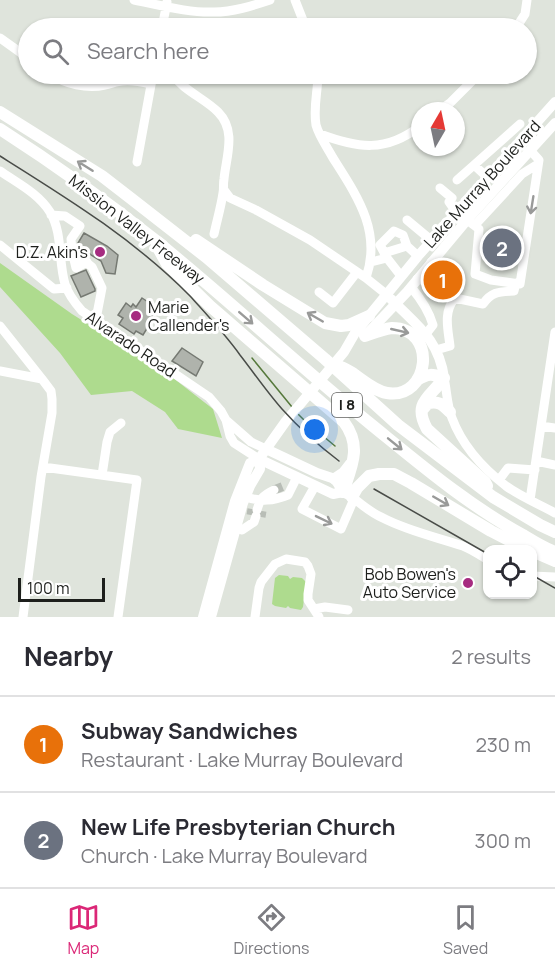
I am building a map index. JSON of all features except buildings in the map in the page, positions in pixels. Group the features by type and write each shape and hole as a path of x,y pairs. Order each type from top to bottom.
{"highway":[{"name":"Mission Valley Freeway","path":"0,111 102,176 206,257 398,425 493,497 555,532"},
{"name":"Mission Valley Freeway","path":"0,129 38,153 154,239 320,383 438,479 477,508 555,552"},
{"path":"133,200 325,323 349,325 369,316"},
{"path":"154,239 167,264 210,306 344,422 354,440 355,455 352,463 350,496"},
{"path":"365,336 393,328 405,331 414,337 422,349 424,360 417,380"},
{"path":"325,359 353,373 376,390 386,393 402,392 417,380 432,374 444,378 425,399 422,419 427,429 485,482 493,497"},
{"path":"422,410 428,403 437,401 450,412"},
{"path":"335,479 352,463"},
{"path":"350,496 369,476 393,474 491,531 520,545"},
{"path":"537,553 555,561"}],"main road":[{"name":"Lake Murray Boulevard","path":"203,617 238,491 250,463 259,459 286,421 344,352 386,294 431,240 555,102"},
{"name":"Lake Murray Boulevard","path":"344,352 365,336 431,262 471,223 555,123"},
{"path":"520,141 530,150"},
{"path":"456,212 471,223"},
{"path":"386,294 426,334 436,350 444,378"},
{"name":"Alvarado Road","path":"270,444 317,473 335,479 350,496"},
{"path":"211,617 246,497 260,469 259,459"},
{"name":"Alvarado Road","path":"259,459 292,483 315,486 333,494 350,496"}],"street":[{"path":"134,0 166,3 212,12 230,11 270,0"},
{"path":"295,0 302,18"},
{"path":"522,18 526,0"},
{"path":"164,18 166,3"},
{"path":"0,38 18,51"},
{"path":"79,84 89,86 109,84"},
{"path":"136,162 151,84"},
{"path":"181,84 217,111 228,133 224,190 214,234"},
{"path":"317,84 316,125 367,217 371,262 366,278"},
{"path":"451,102 469,84"},
{"path":"457,180 520,124"},
{"path":"320,134 354,145 377,145 400,139 411,132"},
{"path":"511,132 520,141"},
{"path":"530,150 538,160 538,164 520,284 491,280 475,274 479,229 471,223 522,174 538,164"},
{"path":"474,165 487,177"},
{"name":"Alvarado Road","path":"0,171 38,197 51,215 57,228 66,288 82,311 209,397 226,420 234,443 259,459"},
{"path":"440,188 453,198 449,202 456,212"},
{"path":"224,190 230,198 302,235 386,294"},
{"path":"51,215 65,216 80,226 71,239 76,267 87,262 92,267 102,288 94,319"},
{"path":"407,220 431,240"},
{"path":"401,276 380,245 394,231 402,235 407,246 418,256"},
{"path":"0,246 54,289 66,288"},
{"path":"371,262 407,246"},
{"path":"60,252 72,251"},
{"path":"431,262 438,269 437,284"},
{"path":"319,292 333,303 357,272"},
{"path":"426,334 433,326 414,283 448,287"},
{"path":"436,350 450,346 446,319 455,298 483,304 494,292 514,291 516,283"},
{"path":"0,326 51,391 52,399 52,413 23,617"},
{"path":"530,500 553,361 555,332"},
{"path":"0,371 42,379"},
{"path":"444,378 455,426 484,467 508,487 555,513"},
{"name":"Alvarado Road","path":"226,420 251,442 270,444"},
{"path":"102,475 110,432 121,423"},
{"path":"541,426 555,428"},
{"path":"499,480 508,468 555,465"},
{"path":"43,467 137,480 118,617"},
{"path":"257,512 288,495 292,483"},
{"path":"315,486 302,510 342,529 350,496"},
{"path":"236,528 242,530 254,522 264,495 274,490"},
{"name":"Alvarado Road","path":"350,496 371,512 389,521 462,546 483,557"},
{"path":"246,497 257,512"},
{"name":"Alvarado Road","path":"456,545 460,550 483,563"},
{"path":"255,617 261,582 275,564 286,559 305,562 308,566 310,574 308,600 316,613 325,607 348,610"},
{"path":"537,571 555,571"},
{"path":"537,576 555,577"}],"green space":[{"path":"0,263 72,314 168,374 213,409 222,438 178,429 165,412 132,391 91,395 60,353 0,287"},
{"path":"279,575 288,576 290,579 302,578 306,582 301,610 272,604 275,578"}],"waterway":[{"path":"252,358 292,407"},
{"path":"297,413 335,446"}],"tunnel":[{"path":"274,490 284,486"},
{"path":"251,515 252,509"},
{"path":"261,517 262,511"}],"tram line":[{"path":"0,156 99,220 169,275 222,332 282,409 339,461"},
{"path":"374,489 483,551"},
{"path":"537,578 555,588"}],"place":[{"name":"New Life Presbyterian Church","path":"502,248"},
{"name":"D.Z. Akin's","path":"100,252"},
{"name":"Subway Sandwiches","path":"443,280"},
{"name":"Marie Callender's","path":"136,316"},
{"name":"Bob Bowen's Auto Service","path":"468,583"}]}
